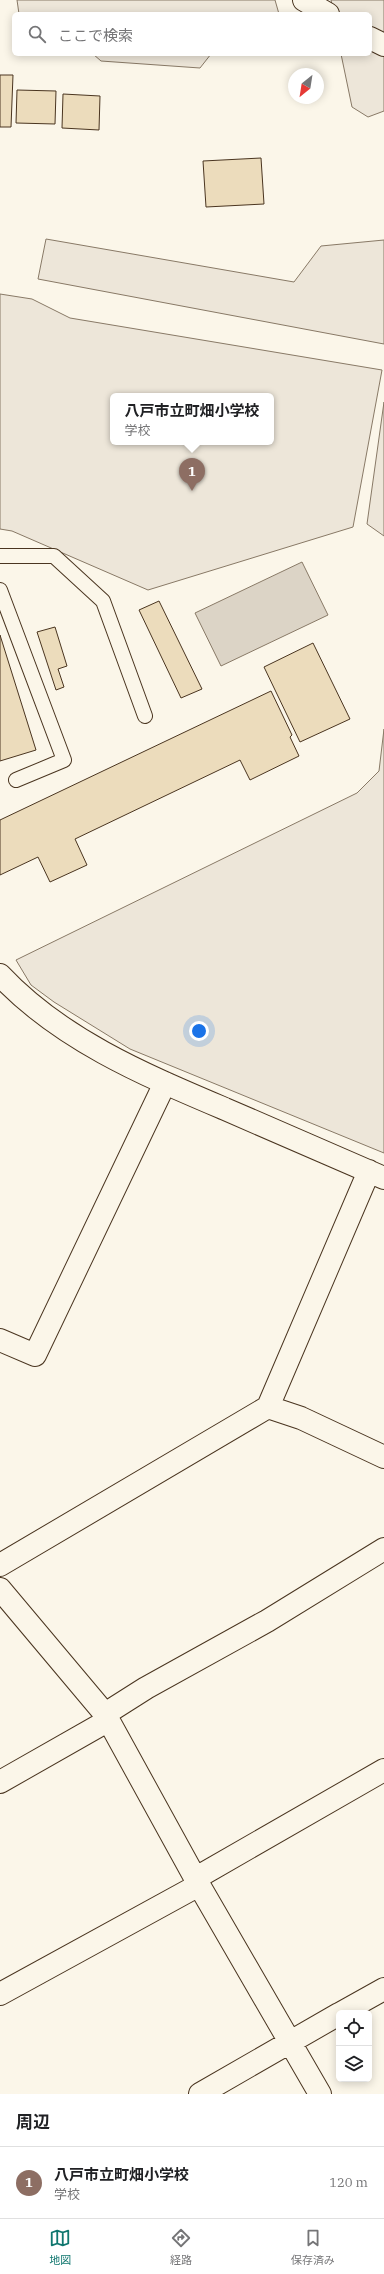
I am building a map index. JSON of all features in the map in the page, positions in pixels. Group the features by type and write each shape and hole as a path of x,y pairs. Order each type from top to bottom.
{"street":[{"path":"304,0 325,12"},
{"path":"372,39 384,46"},
{"path":"0,975 47,1017 95,1050 165,1083 376,1175 268,1407 0,1565"},
{"path":"0,1340 35,1355 165,1083"},
{"path":"268,1407 301,1418 384,1457"},
{"path":"0,1782 107,1717 146,1688 267,1621 384,1550"},
{"path":"0,1589 107,1717 197,1882 320,2094"},
{"path":"0,1994 197,1882 384,1770"},
{"path":"347,2010 384,1989"},
{"path":"200,2094 336,2016"}],"lane":[{"path":"0,556 54,556 103,601 145,716"},
{"path":"0,590 64,760 16,780"}],"shaded area":[{"path":"17,0 275,0 278,12 19,12"},
{"path":"331,0 384,0 384,111 368,117 352,107 341,56 372,56 372,12 334,12"},
{"path":"95,56 209,56 200,68 101,61"},
{"path":"46,239 294,282 321,246 384,240 384,344 38,279"},
{"path":"0,294 32,299 70,318 382,370 353,527 148,590 12,531 0,529"},
{"path":"384,402 384,536 367,524"},
{"path":"302,562 328,615 221,666 195,613"},
{"path":"384,729 384,1153 130,1049 54,1002 31,985 16,960 357,793 379,771"}],"building":[{"path":"0,75 13,75 11,127 0,127"},
{"path":"17,90 56,91 55,124 16,123"},
{"path":"63,94 100,96 99,130 62,128"},
{"path":"261,158 264,204 206,207 203,161"},
{"path":"159,601 202,689 181,698 139,610"},
{"path":"55,627 67,666 58,669 64,687 56,690 37,632"},
{"path":"0,635 36,750 0,761"},
{"path":"313,643 350,719 300,742 264,667"},
{"path":"271,691 292,735 290,737 299,756 250,780 240,760 75,839 87,865 50,882 38,857 0,875 0,820"}],"place":[{"name":"八戸市立町畑小学校","path":"192,491"}]}
